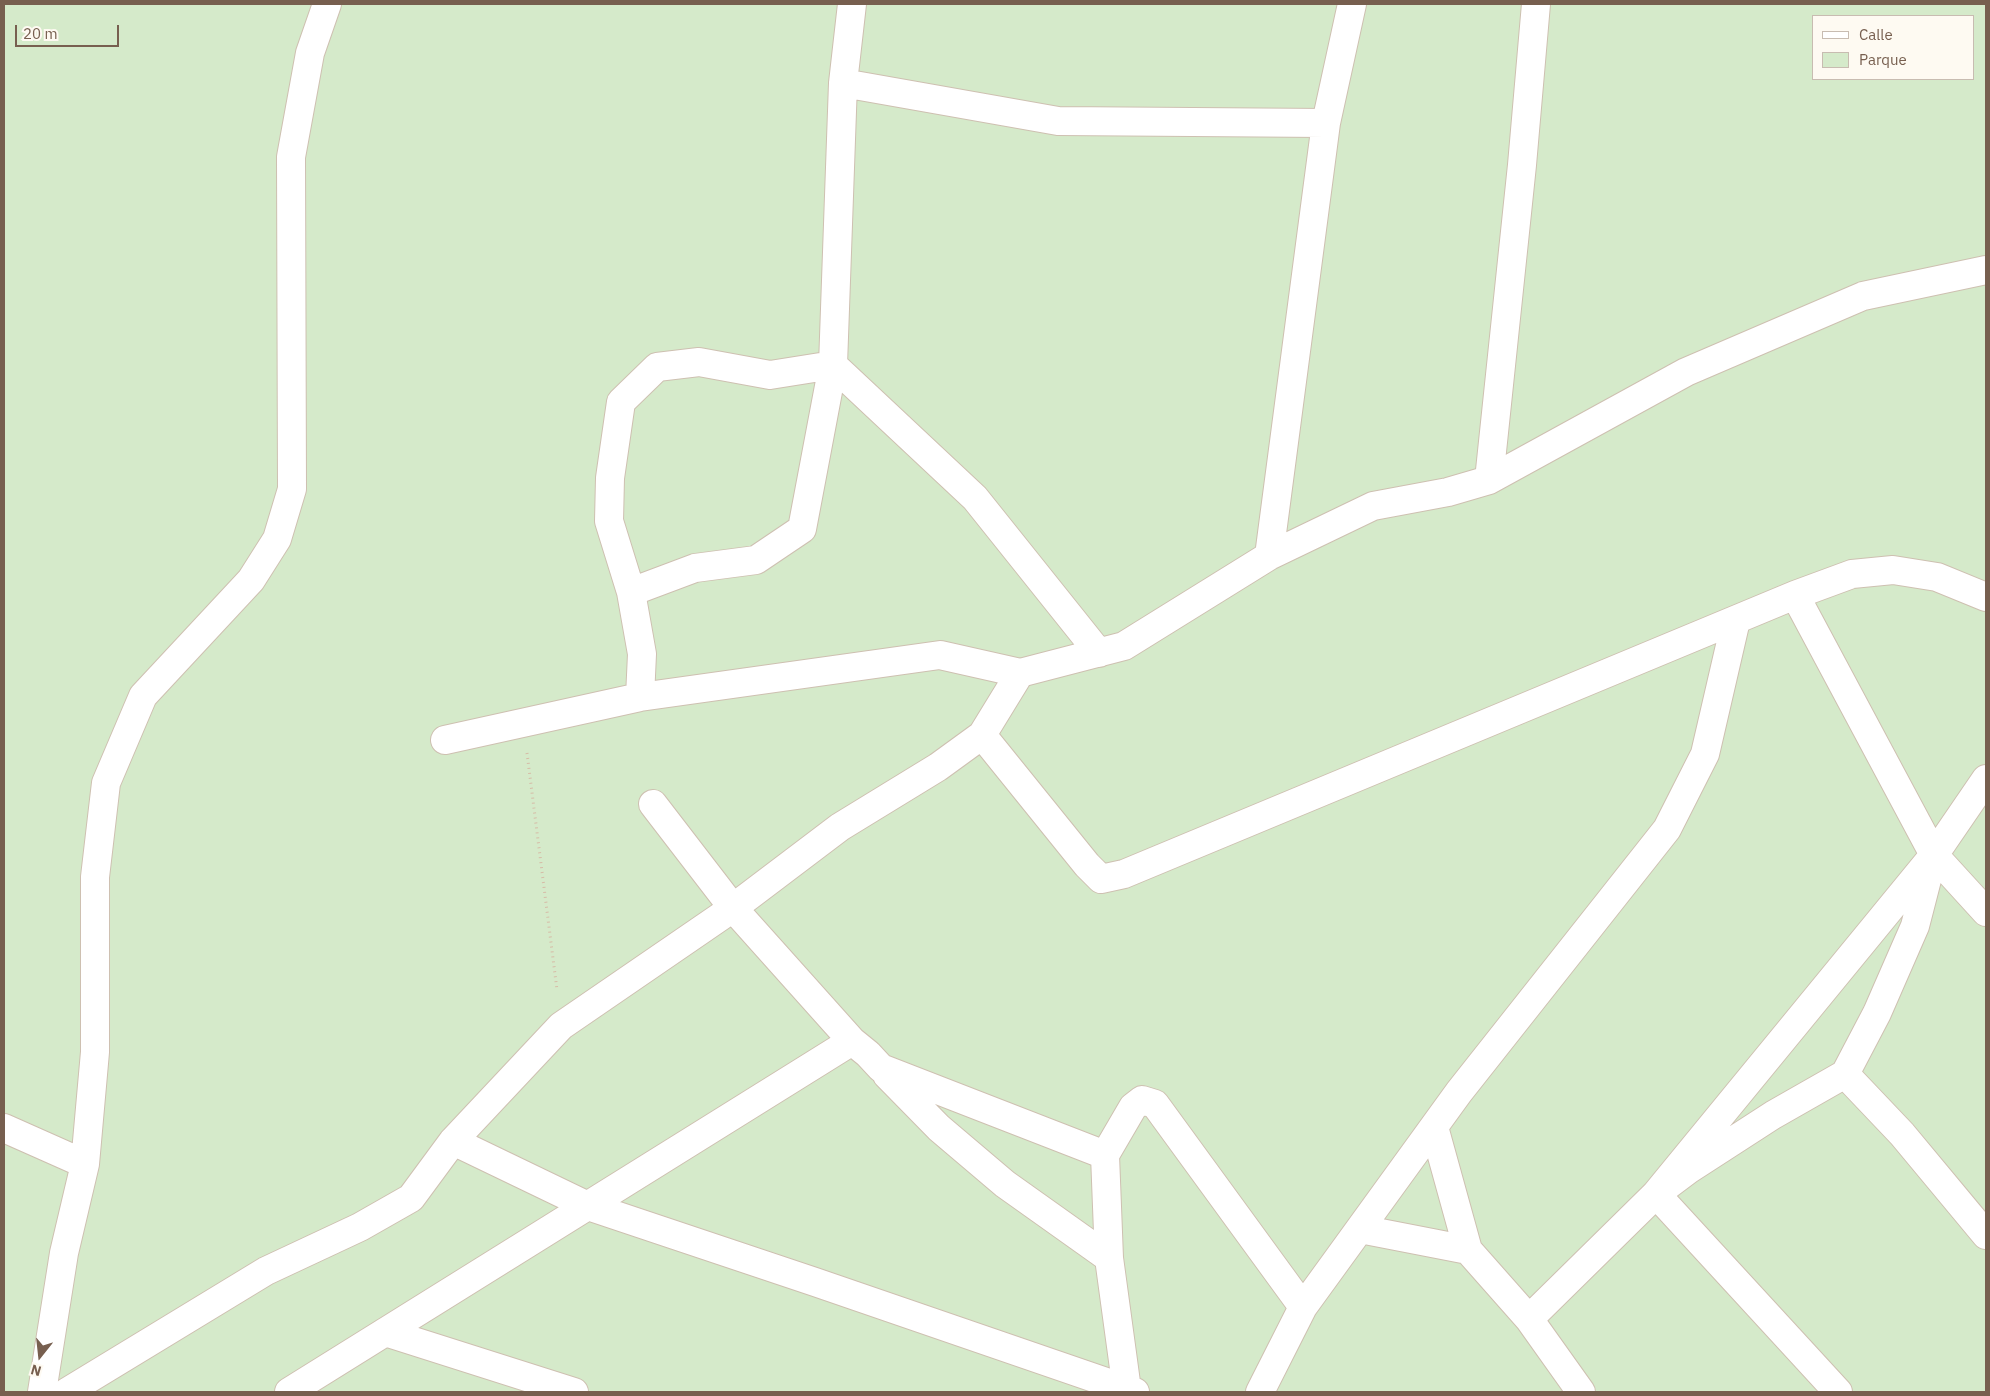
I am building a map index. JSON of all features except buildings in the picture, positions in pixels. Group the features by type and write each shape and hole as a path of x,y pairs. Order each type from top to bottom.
{"street":[{"path":"42,1392 64,1253 85,1164 95,1052 95,877 106,783 143,696 251,580 277,539 292,489 291,157 310,53 328,4"},
{"path":"631,592 695,568 756,560 802,529 833,365 843,83 852,4"},
{"path":"1269,556 1326,124 1352,4"},
{"path":"1489,480 1522,165 1536,4"},
{"path":"843,83 1058,121 1326,124"},
{"path":"444,740 640,697 940,655 1020,674 1124,646 1269,556 1373,506 1448,492 1489,480 1686,372 1862,296 1986,270"},
{"path":"640,697 642,654 631,592 609,521 610,478 621,402 657,367 699,362 770,375 833,365"},
{"path":"833,365 975,498 1099,653"},
{"path":"982,735 1087,865 1101,879 1124,874 1796,595 1852,574 1893,570 1937,577 1986,597"},
{"path":"1796,595 1934,855 1986,912"},
{"path":"1260,1392 1303,1307 1434,1127 1524,1008 1667,829 1705,754 1736,620"},
{"path":"67,1392 266,1271 360,1226 411,1198 454,1141 561,1026 733,908 840,827 938,767 982,735 1020,674"},
{"path":"1529,1319 1656,1194 1934,855 1986,779"},
{"path":"653,804 733,908 852,1041 868,1054 939,1128 1005,1184 1109,1258"},
{"path":"1656,1194 1688,1170 1773,1115 1846,1074 1877,1014 1915,926 1934,855"},
{"path":"289,1392 852,1041"},
{"path":"881,1068 1105,1155"},
{"path":"1846,1074 1902,1134 1986,1235"},
{"path":"454,1141 588,1206 816,1282 1131,1391 1109,1258 1105,1155 1133,1106 1142,1100 1155,1104 1303,1307"},
{"path":"1434,1127 1468,1250 1529,1319 1581,1392"},
{"path":"4,1128 85,1164"},
{"path":"1656,1194 1838,1392"},
{"path":"1360,1229 1468,1250"},
{"path":"385,1332 574,1392"}],"path":[{"path":"523,722 561,1026"}],"green space":[{"path":"4,4 1986,4 1986,1392 4,1392"}]}
